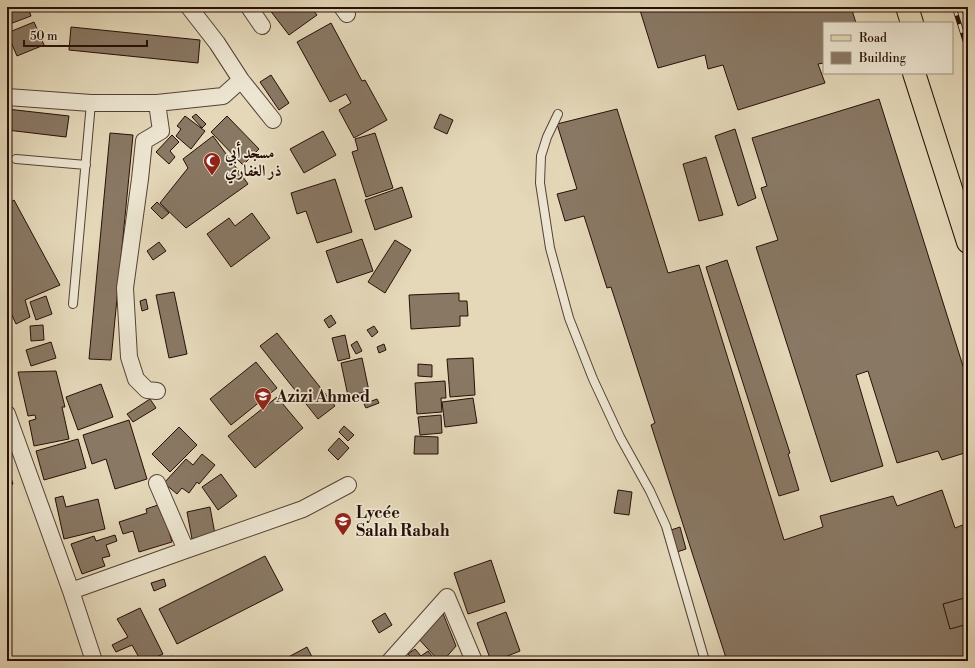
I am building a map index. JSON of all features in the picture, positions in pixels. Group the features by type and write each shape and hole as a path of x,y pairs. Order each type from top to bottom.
{"main road":[{"path":"893,7 898,22"},
{"path":"907,7 912,22"},
{"path":"914,74 968,242"},
{"path":"928,74 968,198"}],"street":[{"path":"189,7 217,43 241,80 273,120"},
{"path":"248,7 262,26"},
{"path":"7,97 91,103 157,103 223,96 241,80"},
{"path":"157,103 161,131 144,141 125,288 129,357 136,379 147,390 157,391"},
{"path":"7,414 72,591 94,661"},
{"path":"157,483 186,550"},
{"path":"72,591 303,509 348,485"},
{"path":"390,661 447,597 474,661"}],"lane":[{"path":"73,304 91,103"},
{"path":"558,114 547,137 541,156 540,183 550,248 569,318 593,379 620,437 650,491 666,526 705,661"},
{"path":"16,159 86,165"}],"building":[{"path":"7,7 28,7 31,16 7,25"},
{"path":"272,7 317,7 313,10 317,15 289,35 269,9"},
{"path":"639,7 851,7 856,22 823,22 823,63 818,64 825,83 738,110 723,65 708,69 705,55 658,68"},
{"path":"34,22 44,45 17,56 7,33"},
{"path":"331,23 362,81 365,80 387,120 354,138 339,110 351,103 346,94 330,102 297,42"},
{"path":"71,27 200,40 198,63 69,50"},
{"path":"271,75 289,103 279,110 260,82"},
{"path":"879,99 968,382 968,452 942,460 938,451 897,463 868,371 856,375 883,466 831,482 756,247 778,240 761,188 767,186 752,138"},
{"path":"7,109 69,116 66,137 7,130"},
{"path":"617,109 668,273 699,265 784,540 823,527 820,516 893,496 897,506 942,490 955,528 968,523 968,661 727,661 651,425 655,423 611,287 607,288 584,216 565,221 557,194 577,189 557,124"},
{"path":"196,114 206,124 202,128 192,117"},
{"path":"440,114 453,120 447,134 434,128"},
{"path":"185,116 205,131 191,149 176,136 181,129 177,126"},
{"path":"227,116 259,149 243,165 211,132"},
{"path":"735,129 756,198 738,206 715,136"},
{"path":"323,131 336,155 304,173 290,149"},
{"path":"110,133 133,135 111,360 89,359"},
{"path":"375,133 393,188 366,197 352,152 358,150 355,139"},
{"path":"172,135 179,142 170,151 175,157 169,164 156,152"},
{"name":"مسجد أبي ذر الغفاري","path":"213,136 248,184 186,228 160,203 188,168 183,159"},
{"path":"706,157 723,215 699,221 683,164"},
{"path":"335,179 352,232 317,243 306,211 297,214 291,193"},
{"path":"402,187 412,217 375,230 365,200"},
{"path":"14,200 60,285 25,300 30,317 16,324 7,304 7,205"},
{"path":"157,202 169,213 162,219 151,208"},
{"path":"252,213 270,238 231,267 207,234 229,218 235,226"},
{"path":"362,239 373,271 337,283 326,251"},
{"path":"395,240 411,250 385,293 368,282"},
{"path":"159,242 166,251 153,260 147,251"},
{"path":"727,260 790,453 788,454 799,490 779,496 706,267"},
{"path":"174,292 187,354 169,358 156,295"},
{"path":"459,293 459,301 467,301 468,316 460,316 460,326 411,329 409,295"},
{"path":"46,296 52,314 36,320 30,302"},
{"path":"146,299 148,309 142,311 140,301"},
{"path":"331,315 336,323 329,328 324,320"},
{"path":"43,325 44,340 31,341 30,326"},
{"path":"374,326 378,332 372,337 367,330"},
{"path":"277,333 335,406 318,419 260,346"},
{"path":"345,335 350,358 338,361 332,338"},
{"path":"357,341 362,351 356,354 351,345"},
{"path":"51,342 56,358 31,366 26,350"},
{"path":"384,344 386,350 379,353 377,347"},
{"path":"362,358 369,391 348,396 341,363"},
{"path":"473,358 475,395 450,397 447,359"},
{"path":"256,362 277,388 231,425 210,399"},
{"path":"418,364 432,365 432,377 418,376"},
{"path":"56,371 65,407 62,407 69,439 34,446 29,421 36,419 35,415 28,416 18,372"},
{"path":"445,381 446,398 441,398 442,412 417,414 415,383"},
{"path":"101,384 113,417 78,430 66,397"},
{"path":"277,397 303,428 255,468 228,436"},
{"path":"473,398 477,423 445,427 442,402"},
{"path":"150,399 156,408 133,422 127,414"},
{"path":"377,399 379,403 366,408 364,404"},
{"path":"441,415 442,433 420,435 418,417"},
{"path":"129,420 147,479 115,489 106,459 92,464 83,435"},
{"path":"344,426 354,435 348,441 339,432"},
{"path":"179,427 197,445 170,472 152,454"},
{"path":"415,436 438,437 438,454 414,454"},
{"path":"339,438 349,448 338,460 328,450"},
{"path":"78,439 86,468 44,480 36,451"},
{"path":"202,454 215,465 199,484 197,482 189,493 182,488 177,494 164,483 186,459 193,465"},
{"path":"7,466 13,484 7,486"},
{"path":"221,474 237,496 218,510 202,487"},
{"path":"618,490 632,492 629,515 614,513"},
{"path":"63,496 66,507 98,499 105,529 64,539 55,498"},
{"path":"161,504 172,542 139,552 133,531 123,534 119,522 147,513 146,509"},
{"path":"210,507 215,534 192,539 187,512"},
{"path":"680,527 686,549 677,552 671,530"},
{"path":"115,535 117,541 106,545 110,556 102,558 105,566 82,574 71,544 94,536 96,541"},
{"path":"265,556 283,590 177,644 159,609"},
{"path":"491,560 505,602 468,614 454,573"},
{"path":"164,579 166,586 154,591 151,583"},
{"path":"968,597 968,624 950,629 943,604"},
{"path":"140,608 163,654 148,661 141,661 132,645 116,652 112,645 128,637 117,619"},
{"path":"442,611 456,646 443,661 439,661 415,635"},
{"path":"506,612 520,651 495,661 491,661 477,623"},
{"path":"385,613 392,625 379,633 372,621"},
{"path":"307,647 314,661 281,661"},
{"path":"415,649 421,656 428,651 436,661 414,661 408,654"},
{"path":"403,652 411,661 393,661"},
{"path":"172,656 175,661 163,661"}],"railway":[{"path":"954,7 968,51"},
{"path":"963,7 968,22"}],"place":[{"name":"مسجد أبي ذر الغفاري","path":"212,176"},
{"name":"Azizi Ahmed","path":"263,411"},
{"name":"Lycée Salah Rabah","path":"343,536"}]}
